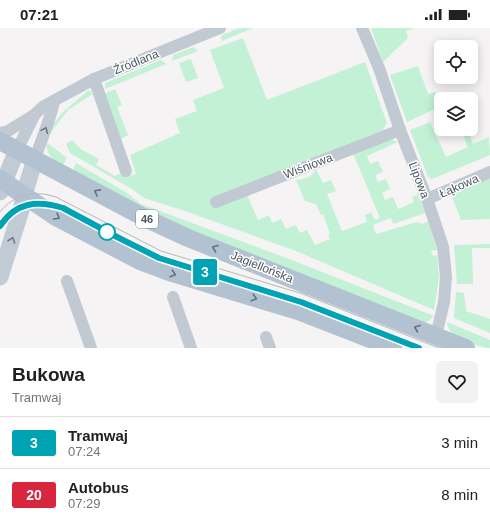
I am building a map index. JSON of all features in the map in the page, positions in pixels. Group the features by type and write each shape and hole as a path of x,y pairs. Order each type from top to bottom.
{"main road":[{"name":"Jagiellońska","path":"0,141 147,219 188,238 466,348"},
{"path":"1,184 24,195 56,217 145,263 172,273 301,312 393,348"}],"street":[{"name":"Źródlana","path":"0,133 8,131 35,114 44,106 94,79 220,28"},
{"name":"Lipowa","path":"362,28 379,68 443,247 446,277 444,302 436,336"},
{"path":"94,79 126,171"},
{"path":"0,277 17,226 24,195 35,160 51,116 54,101"},
{"name":"Źródlana","path":"17,150 35,114"},
{"name":"Wiśniowa","path":"216,202 400,130"},
{"path":"1,184 17,150"},
{"name":"Łąkowa","path":"427,200 490,172"},
{"path":"67,281 91,348"},
{"path":"173,297 190,348"}],"green space":[{"path":"239,28 253,28 222,41 222,35"},
{"path":"371,28 415,28 406,31 408,38 383,62"},
{"path":"243,38 267,100 365,62 387,123 383,130 211,199 214,208 247,195 258,220 269,215 272,223 281,219 286,229 296,225 300,233 307,230 315,245 330,239 328,235 330,234 323,214 321,215 316,204 305,201 296,180 308,177 313,174 316,169 323,183 331,180 336,191 327,194 342,231 367,222 365,215 371,212 375,220 380,218 353,153 388,138 398,142 367,156 370,164 378,161 383,172 375,175 378,182 386,179 390,189 382,193 385,200 393,197 398,209 414,202 412,197 418,194 425,213 393,224 391,218 373,225 376,234 417,222 422,224 428,221 437,250 431,251 433,256 437,255 439,277 434,310 296,251 144,198 132,189 70,153 66,144 72,140 82,150 99,159 96,165 115,176 121,173 129,176 136,174 130,155 180,133 175,119 197,111 193,100 224,88 210,50"},
{"path":"194,47 198,51 172,61 173,55"},
{"path":"191,59 198,78 186,82 179,63"},
{"path":"161,60 166,64 105,89 105,83"},
{"path":"418,66 428,94 434,92 434,109 407,122 390,75"},
{"path":"115,89 122,105 117,107 128,135 121,139 104,94"},
{"path":"89,90 93,94 68,110 51,132 48,131 63,112"},
{"path":"430,122 434,131 434,136 436,136 446,157 468,147 464,136 470,136 473,144 489,137 490,155 432,179 428,177 410,130"},
{"path":"46,142 67,158 62,166 47,150"},
{"path":"76,163 127,193 141,204 289,259 434,316 427,322 420,322 193,233 72,172"},
{"path":"490,175 490,219 461,220 450,192"},
{"path":"490,244 490,248 472,248 473,284 457,284 454,245"},
{"path":"456,292 464,293 466,311 490,319 490,333 454,318"},
{"path":"447,322 490,340 490,348 462,340 457,337 452,333"}],"tram line":[{"path":"0,212 12,201 25,195 40,194 56,197 161,251 303,294 439,348"},
{"name":"3","path":"0,226 8,215 29,204 46,203 53,205 63,208 149,254 169,262 287,297 419,348"},
{"path":"0,226 6,218 20,208 36,204 53,205 63,208 159,258 301,302 419,348"}]}
